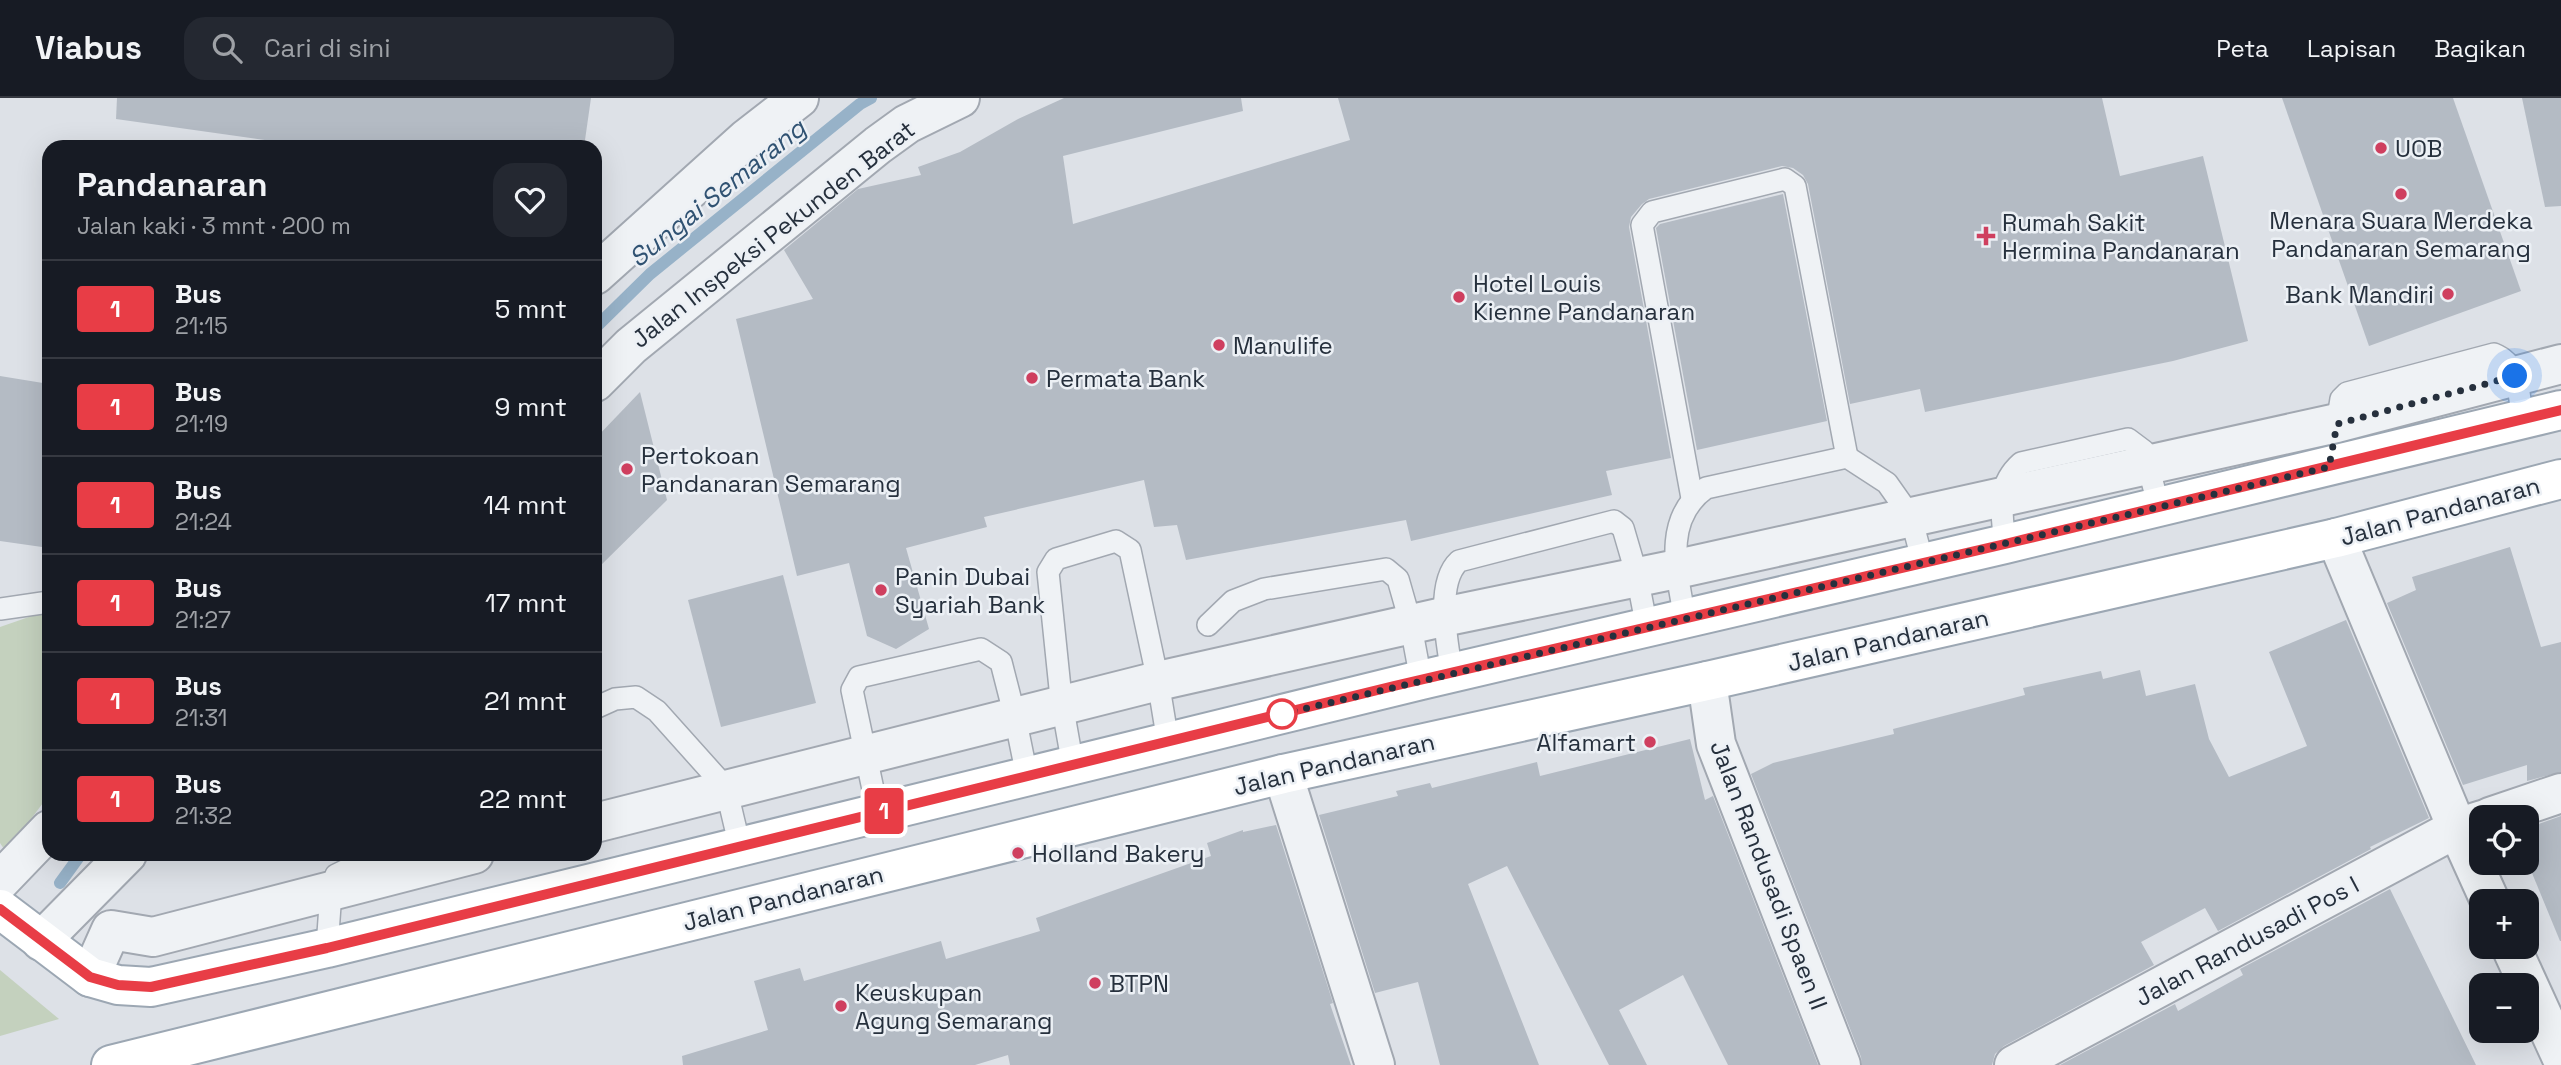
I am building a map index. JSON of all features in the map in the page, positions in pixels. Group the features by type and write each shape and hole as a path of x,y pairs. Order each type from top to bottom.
{"main road":[{"path":"0,909 90,977 118,985 151,987 327,948 1437,676 2005,544 2561,410"},
{"name":"Jalan Pandanaran","path":"111,1065 1283,774 2336,538 2561,479"}],"street":[{"path":"602,269 746,139 799,98"},
{"name":"Jalan Inspeksi Pekunden Barat","path":"602,375 631,346 878,145 906,124 960,98"},
{"path":"602,820 1158,681 2337,424 2561,365"},
{"path":"2336,538 2469,808"},
{"name":"Jalan Randusadi Spaen II","path":"1707,681 1716,744 1841,1065"},
{"path":"1283,774 1375,1065"},
{"name":"Jalan Randusadi Pos I","path":"2526,805 2561,793"},
{"name":"Jalan Randusadi Pos I","path":"2014,1065 2469,826"},
{"path":"0,881 42,837"},
{"path":"41,941 120,861"},
{"path":"90,977 111,930 153,937 447,861"},
{"path":"2517,959 2561,1056"}],"lane":[{"path":"1692,498 1642,225 1652,212 1785,179 1795,186 1847,457"},
{"path":"2515,376 2523,419"},
{"path":"2329,467 2337,424"},
{"path":"1685,619 1677,569 1677,526 1692,498 1706,488 1847,457 1887,483 1911,517 1923,563"},
{"path":"2149,465 2159,507"},
{"path":"2001,496 2005,544"},
{"path":"1437,676 1427,621 1451,568 1459,561 1614,521 1623,528 1637,576 1647,628"},
{"path":"1073,766 1063,706 1048,572 1056,559 1116,541 1130,550 1168,742"},
{"path":"1208,625 1233,601 1264,589 1385,569 1398,579 1427,621 1437,676"},
{"path":"0,609 42,603"},
{"path":"878,813 852,690 859,677 981,649 1001,662 1027,776"},
{"path":"602,705 615,699 636,697 657,711 726,788 740,847"},
{"path":"327,948 331,891 336,875 365,861"}],"green space":[{"path":"42,612 42,804 6,852 0,843 0,627"},
{"path":"0,970 59,1019 0,1036"}],"building":[{"path":"117,98 591,98 585,140 265,140 116,119"},
{"path":"1064,98 1241,98 1243,111 1063,156 1073,224 1350,140 1338,98 2102,98 2120,176 2203,156 2248,341 2173,361 1925,412 1920,389 1850,404 1808,184 1803,175 1793,168 1782,166 1649,199 1631,217 1629,227 1671,458 1606,471 1612,495 1411,541 1406,520 1186,560 1177,525 1154,527 1144,480 984,517 987,527 906,548 929,629 896,649 867,636 849,563 797,576 736,319 813,299 784,250 858,189 921,175 918,167 960,152 1018,119"},
{"name":"Menara Suara Merdeka Pandanaran Semarang","path":"2282,98 2453,98 2521,291 2369,346"},
{"path":"2522,98 2561,98 2561,206 2545,207"},
{"path":"1783,194 1827,421 1697,450 1656,228 1660,224"},
{"path":"0,376 42,383 42,547 0,541"},
{"name":"Pertokoan Pandanaran Semarang","path":"640,392 667,500 602,564 602,432"},
{"path":"2510,547 2541,647 2561,642 2561,772 2527,781 2527,765 2463,785 2387,603 2416,590 2412,577"},
{"path":"783,575 816,703 721,727 688,600"},
{"path":"2346,620 2429,818 2370,847 2371,849 2218,931 2205,908 2141,942 2154,965 2004,1046 1995,1054 1992,1065 1862,1065 1751,774 1773,763 1894,734 1893,729 2025,695 2023,688 2101,671 2103,679 2140,670 2146,696 2195,684 2209,739 2229,777 2307,746 2269,652"},
{"path":"1690,739 1705,800 1713,796 1818,1065 1728,1065 1683,975 1619,1010 1647,1065 1609,1065 1507,866 1468,884 1539,1065 1440,1065 1418,982 1375,993 1319,815 1398,796 1396,791 1430,783 1432,788 1537,762 1540,776"},
{"path":"2561,816 2561,941 2533,875 2539,875 2539,824"},
{"path":"1276,825 1351,1065 1010,1065 1008,1055 975,1065 683,1065 682,1056 768,1030 754,981 800,968 804,981 941,941 946,959 1040,931 1036,918 1211,856 1207,843 1243,830"},
{"path":"2390,889 2476,1065 2060,1065 2175,1004 2178,1011 2243,975 2240,969"}],"waterway":[{"name":"Sungai Semarang","path":"602,321 650,274 860,104 871,98"},
{"name":"Sungai Semarang","path":"60,883 76,861"}],"bus line":[{"name":"1","path":"0,909 90,977 118,985 151,987 327,948 1394,686 2005,544 2561,410"}],"place":[{"name":"UOB","path":"2381,148"},
{"name":"Menara Suara Merdeka Pandanaran Semarang","path":"2401,194"},
{"name":"Rumah Sakit Hermina Pandanaran","path":"1986,236"},
{"name":"Bank Mandiri","path":"2448,294"},
{"name":"Hotel Louis Kienne Pandanaran","path":"1459,297"},
{"name":"Manulife","path":"1219,345"},
{"name":"Permata Bank","path":"1032,378"},
{"name":"Pertokoan Pandanaran Semarang","path":"627,469"},
{"name":"Panin Dubai Syariah Bank","path":"881,590"},
{"name":"Alfamart","path":"1650,742"},
{"name":"Holland Bakery","path":"1018,853"},
{"name":"BTPN","path":"1095,983"},
{"name":"Keuskupan Agung Semarang","path":"841,1006"}],"route":[{"path":"1282,714 2329,467 2337,424 2515,376"}]}
